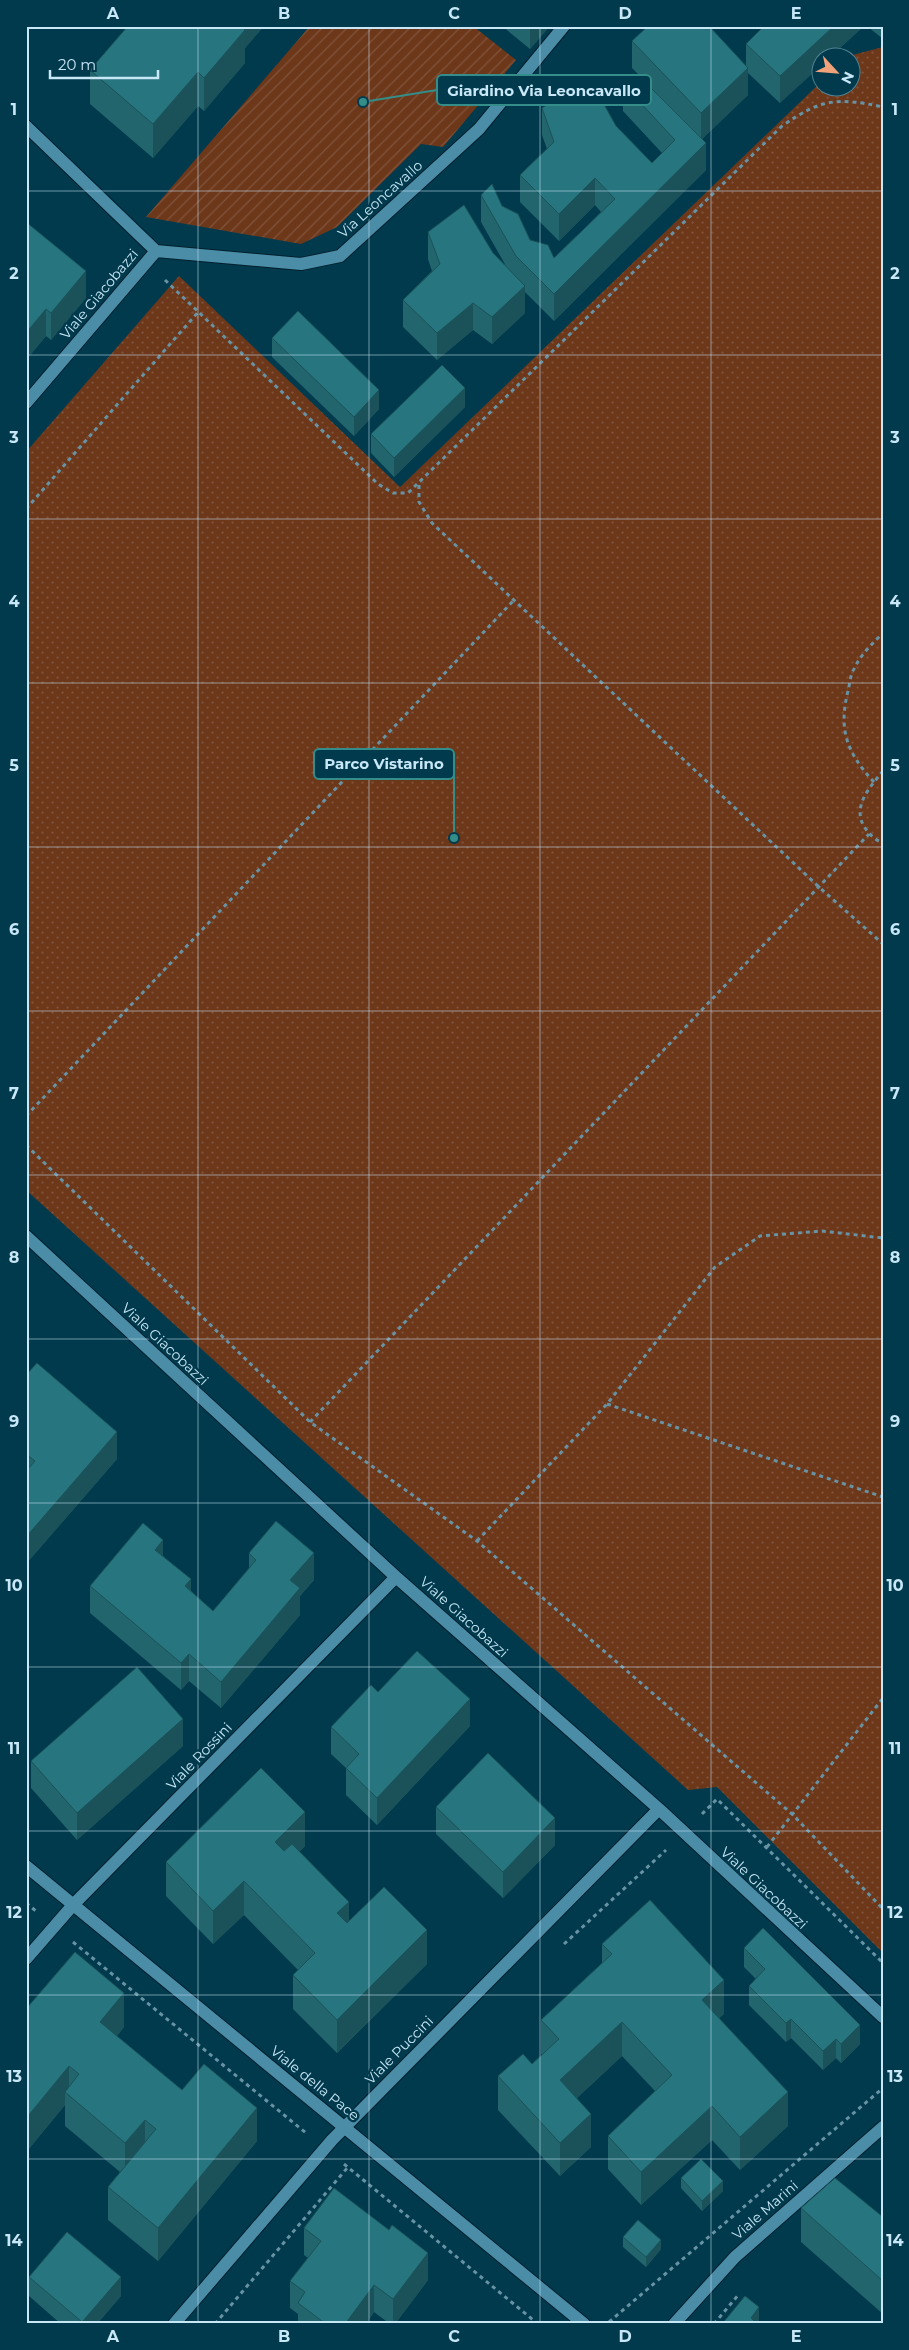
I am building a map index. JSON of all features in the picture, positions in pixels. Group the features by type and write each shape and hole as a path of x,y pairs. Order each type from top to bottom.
{"street":[{"name":"Via Leoncavallo","path":"156,251 301,264 340,256 479,129 564,26"},
{"name":"Viale Giacobazzi","path":"26,126 156,251 26,404"},
{"name":"Viale Giacobazzi","path":"26,1236 396,1577 659,1810 883,2017"},
{"name":"Viale Rossini","path":"26,1959 73,1905 396,1577"},
{"name":"Viale Puccini","path":"174,2324 324,2148 659,1810"},
{"name":"Viale della Pace","path":"26,1866 584,2324"},
{"name":"Viale Marini","path":"674,2324 735,2256 883,2127"}],"path":[{"path":"174,287 378,484 393,493 408,493 782,126 806,110 827,101 858,101 883,107"},
{"path":"26,509 199,311"},
{"path":"418,484 419,502 432,523 819,887 883,944"},
{"path":"26,1116 514,600"},
{"path":"874,782 858,762 843,730 845,703 853,670 865,651 883,632"},
{"path":"883,771 866,792 860,808 862,823 869,834 883,843"},
{"path":"310,1422 869,834"},
{"path":"26,1145 310,1422 478,1541 792,1814 883,1909"},
{"path":"478,1541 607,1404 715,1267 760,1236 822,1231 883,1238"},
{"path":"607,1404 883,1497"},
{"path":"766,1848 883,1698"},
{"path":"560,1948 683,1834 717,1799 883,1962"},
{"path":"26,1903 538,2324"},
{"path":"607,2324 883,2088"},
{"path":"215,2324 348,2167"}],"shaded area":[{"path":"310,26 473,26 516,60 443,147 421,144 337,227 301,244 146,217"},
{"path":"883,47 883,1953 717,1787 688,1790 26,1190 26,452 179,276 400,487 812,91 812,98 862,98 862,53"}],"building":[{"path":"128,26 241,26 245,30 204,78 198,72 153,124 90,70"},
{"path":"648,26 709,26 748,68 701,113 632,41"},
{"path":"764,26 834,26 780,76 746,44"},
{"path":"638,75 706,143 554,294 516,256 481,195 492,184 502,206 518,214 530,240 548,245 554,258 615,199 595,178 559,214 520,175 554,142 542,108 590,79 616,126 652,163 675,140 623,84"},
{"path":"464,205 493,253 525,286 492,317 473,303 437,333 403,300 440,264 428,232"},
{"path":"26,222 86,271 51,313 46,309 26,333"},
{"path":"298,311 379,390 354,417 272,338"},
{"path":"442,365 465,388 394,458 371,434"},
{"path":"37,1363 117,1432 26,1537 26,1471 35,1461 26,1454 26,1375"},
{"path":"276,1521 314,1553 290,1580 300,1588 221,1682 189,1654 181,1663 90,1586 143,1523 163,1540 155,1550 191,1579 185,1586 213,1611 256,1560 249,1553"},
{"path":"417,1651 470,1699 377,1798 346,1768 359,1754 331,1727 371,1685 378,1692"},
{"path":"137,1667 183,1719 77,1813 31,1761"},
{"path":"488,1753 555,1818 503,1872 436,1807"},
{"path":"261,1768 305,1812 275,1842 284,1851 292,1844 349,1902 337,1913 347,1923 384,1887 427,1930 337,2020 293,1975 315,1953 244,1881 213,1911 166,1862"},
{"path":"650,1900 724,1980 702,2000 788,2092 740,2137 712,2106 641,2172 608,2136 672,2075 622,2022 560,2080 591,2114 560,2143 498,2076 523,2054 532,2064 559,2039 541,2020 612,1954 602,1944"},
{"path":"763,1928 860,2025 841,2044 836,2039 823,2051 791,2019 786,2023 749,1986 765,1969 744,1948"},
{"path":"75,1952 124,1993 100,2022 182,2090 204,2064 257,2108 158,2228 108,2187 156,2129 145,2120 125,2143 65,2092 79,2074 69,2066 28,2116 26,2115 26,2009"},
{"path":"701,2159 723,2181 702,2201 681,2178"},
{"path":"835,2178 883,2217 883,2281 801,2208"},
{"path":"334,2188 389,2230 392,2225 428,2253 393,2299 374,2285 345,2324 326,2324 298,2303 305,2292 290,2281 321,2241 304,2228"},
{"path":"638,2220 661,2240 646,2257 623,2237"},
{"path":"67,2232 121,2277 82,2322 29,2277"},
{"path":"745,2296 759,2307 751,2318 757,2324 722,2324"}],"place":[{"name":"Giardino Via Leoncavallo","path":"363,102"},
{"name":"Parco Vistarino","path":"454,838"}]}
